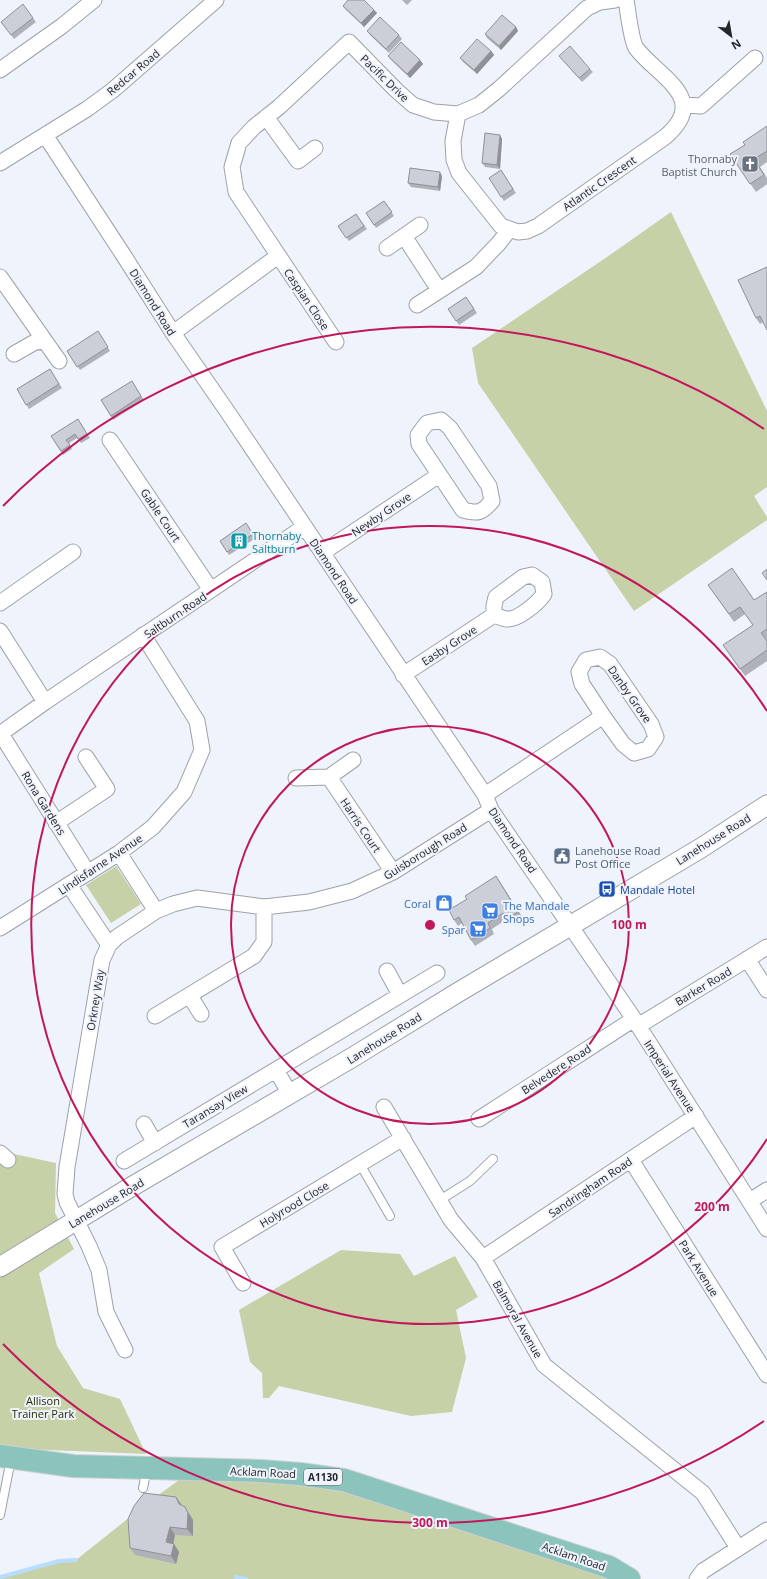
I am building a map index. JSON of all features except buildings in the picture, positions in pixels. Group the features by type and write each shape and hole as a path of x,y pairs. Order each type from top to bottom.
{"main road":[{"name":"Acklam Road","path":"6,1457 145,1478 269,1471 344,1480 609,1567 629,1579"}],"street":[{"path":"0,70 62,26 94,0"},
{"name":"Redcar Road","path":"0,163 87,109 113,90 216,0"},
{"name":"Pacific Drive","path":"278,256 236,192 232,167 239,143 254,127 279,107 349,42 396,90 413,105 434,112 458,114 480,105 499,89 585,4 615,0"},
{"path":"626,0 635,46 666,76 682,98 684,105 701,106 755,58"},
{"name":"Atlantic Crescent","path":"508,230 528,232 665,137 674,129 683,113 684,105"},
{"path":"417,305 476,267 499,243 508,230 501,226 459,173 454,160 453,141 458,114"},
{"path":"266,117 298,161 315,148"},
{"name":"Diamond Road","path":"44,135 173,334 227,411 485,795 491,810 571,925"},
{"path":"387,248 420,225"},
{"path":"404,236 439,290"},
{"path":"173,334 278,256"},
{"name":"Caspian Close","path":"278,256 336,342"},
{"path":"2,284 45,341 58,361"},
{"path":"14,354 36,342 45,341"},
{"path":"441,420 450,428 489,486 492,501 484,510 474,513 463,510 439,475 419,444 418,435 427,423 441,420"},
{"name":"Gable Court","path":"110,440 212,590"},
{"name":"Newby Grove","path":"322,553 439,475"},
{"name":"Saltburn Road","path":"0,734 304,527"},
{"path":"0,602 73,552"},
{"name":"Easby Grove","path":"403,675 494,615"},
{"path":"0,631 45,702"},
{"name":"Lindisfarne Avenue","path":"0,928 119,853 153,827 184,792 202,750 197,720 143,636"},
{"name":"Danby Grove","path":"600,657 610,664 651,724 656,736 648,749 634,753 623,744 603,716 582,684 579,672 586,660 600,657"},
{"path":"485,795 603,716"},
{"name":"Rona Gardens","path":"0,734 88,873"},
{"path":"56,822 107,789 86,757"},
{"path":"296,778 329,777 353,760"},
{"name":"Harris Court","path":"329,777 393,872"},
{"name":"Lanehouse Road","path":"0,1267 701,848 767,805"},
{"name":"Guisborough Road","path":"264,907 308,902 352,891 393,872 491,810"},
{"path":"119,853 156,911"},
{"path":"69,885 110,945"},
{"name":"Orkney Way","path":"125,1350 106,1312 100,1270 67,1202 65,1194 67,1167 102,960 110,945 117,937 156,911 173,904 197,898 264,907"},
{"path":"155,1016 254,956 264,942 264,907"},
{"name":"Imperial Avenue","path":"571,925 636,1022 767,1229"},
{"name":"Barker Road","path":"636,1022 767,947"},
{"path":"747,959 767,990"},
{"path":"387,971 400,995"},
{"name":"Taransay View","path":"124,1161 437,973"},
{"path":"190,996 201,1014"},
{"name":"Belvedere Road","path":"479,1119 636,1022"},
{"path":"276,1070 290,1094"},
{"name":"Balmoral Avenue","path":"384,1107 451,1220 483,1258 544,1365 703,1493 738,1548"},
{"name":"Sandringham Road","path":"483,1258 696,1116"},
{"path":"144,1124 155,1143"},
{"name":"Holyrood Close","path":"243,1283 222,1247 403,1138"},
{"name":"Park Avenue","path":"631,1160 767,1375"},
{"path":"750,1201 767,1190"},
{"path":"697,1579 703,1572 767,1530"}],"lane":[{"path":"440,1200 470,1181 493,1159"},
{"path":"360,1164 390,1216"},
{"path":"0,1515 6,1457"}],"green space":[{"path":"671,212 767,411 767,487 754,496 767,517 767,520 634,611 478,383 472,348"},
{"path":"116,866 141,904 111,923 86,885"},
{"name":"Allison Trainer Park","path":"0,1151 56,1163 55,1213 74,1249 39,1273 57,1346 83,1388 120,1399 146,1454 0,1448"},
{"path":"341,1250 400,1254 414,1276 455,1256 478,1297 456,1310 466,1358 452,1412 411,1416 279,1386 269,1398 263,1398 262,1373 250,1362 239,1310"},
{"path":"186,1475 343,1488 609,1579 0,1579 0,1577 59,1561 76,1560 150,1501"}],"waterway":[{"path":"0,1577 59,1561 76,1560"},
{"path":"236,1577 246,1579"}],"place":[{"name":"Thornaby Baptist Church","path":"750,164"},
{"name":"Thornaby Saltburn","path":"239,541"},
{"name":"Lanehouse Road Post Office","path":"562,856"},
{"name":"Mandale Hotel","path":"607,889"},
{"name":"Coral","path":"444,903"},
{"name":"The Mandale Shops","path":"490,911"},
{"name":"Spar","path":"478,929"}]}
